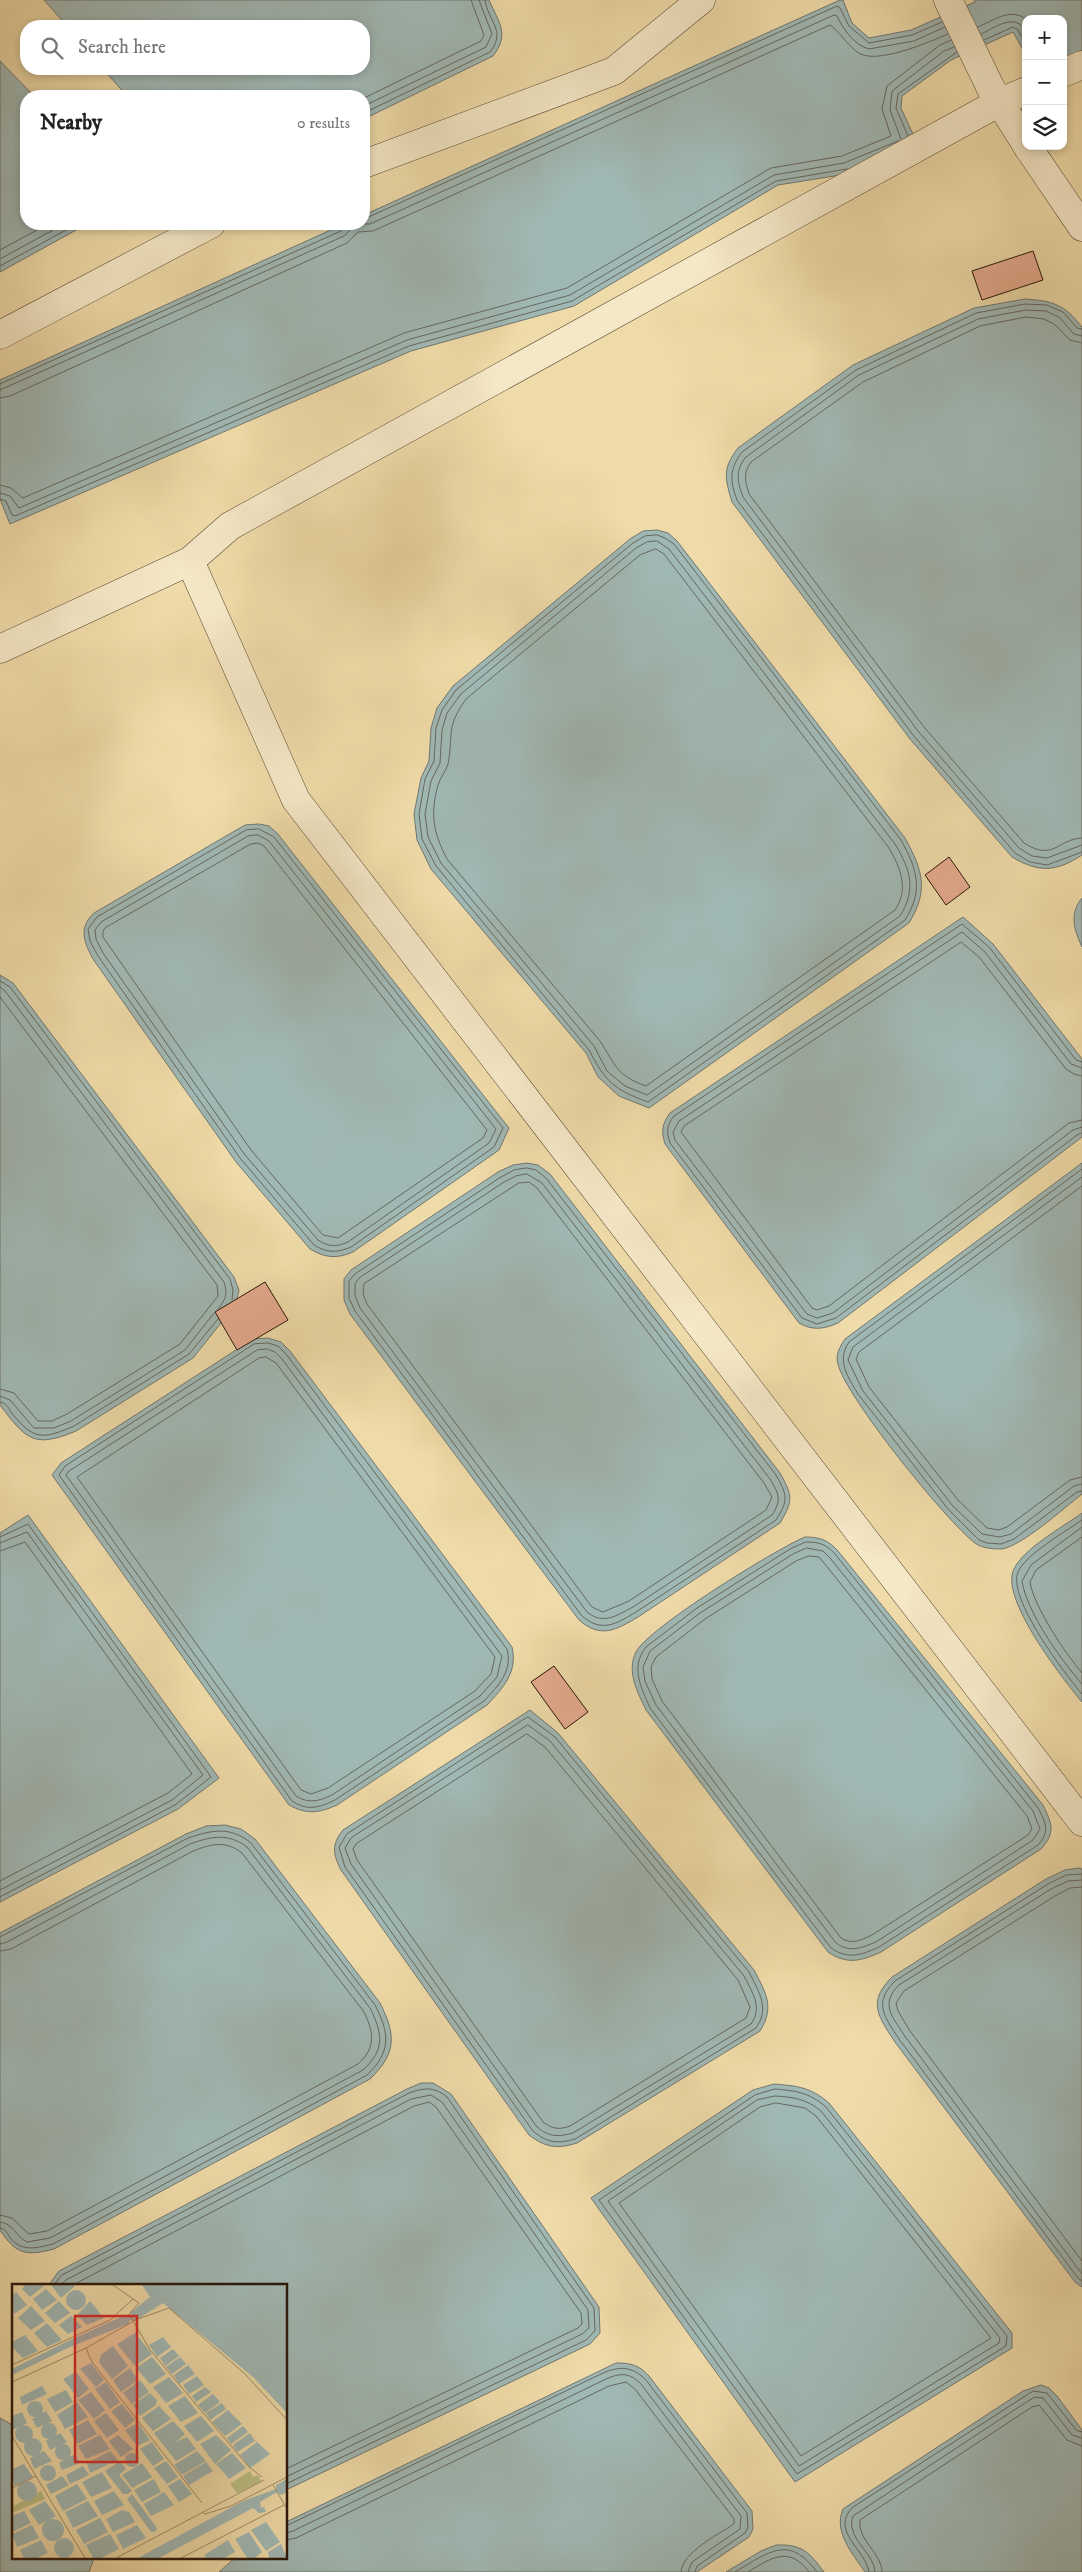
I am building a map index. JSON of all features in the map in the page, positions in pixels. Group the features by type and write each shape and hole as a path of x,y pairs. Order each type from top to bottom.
{"street":[{"path":"370,162 614,70 700,0"},
{"path":"948,0 979,68 998,103 1022,138"},
{"path":"1067,72 1082,65"},
{"path":"0,649 190,561 230,526 998,103 1022,93"},
{"path":"1030,150 1082,227"},
{"path":"0,335 200,230"},
{"path":"190,561 296,800 1082,1822"}],"water":[{"path":"44,0 489,0 499,22 502,35 493,56 370,116 370,90 122,90 108,75 370,75 370,20 62,20"},
{"path":"840,0 843,0 852,23 869,38 911,30 975,2 974,0 1082,0 1082,61 1067,69 1067,15 1022,15 1022,48 1013,32 951,60 902,96 901,108 918,145 847,174 778,185 574,306 411,351 10,524 0,499 0,380 331,230 370,230 370,212"},
{"path":"0,61 28,90 20,90 20,230 76,230 0,272"},
{"path":"1025,299 1057,305 1076,319 1082,327 1082,855 1064,865 1047,868 1031,866 1012,857 910,739 732,502 726,474 729,462 738,448 853,365 974,308"},
{"path":"657,530 668,533 677,541 905,838 916,861 921,880 921,890 915,911 909,923 649,1108 619,1096 598,1077 586,1053 431,869 417,840 414,814 421,778 429,761 431,728 437,708 453,686 630,539 643,531"},
{"path":"259,824 269,826 277,833 509,1128 499,1150 353,1252 342,1256 326,1256 310,1249 236,1162 93,959 85,941 84,930 94,913 245,825"},
{"path":"1082,898 1082,947 1075,928 1074,916 1075,910"},
{"path":"963,917 993,944 1082,1059 1082,1137 838,1323 818,1328 804,1326 799,1323 665,1144 663,1131 665,1121 670,1113"},
{"path":"0,975 13,983 234,1277 239,1290 236,1304 193,1358 76,1431 40,1440 24,1433 0,1405"},
{"path":"527,1163 538,1165 550,1174 780,1473 789,1492 788,1509 780,1523 638,1617 615,1629 602,1631 594,1629 579,1620 350,1314 344,1300 344,1279 351,1270 498,1172 513,1165"},
{"path":"1082,1163 1082,1494 1020,1542 1001,1549 984,1547 975,1543 961,1531 921,1486 877,1429 858,1403 845,1380 838,1364 838,1354 845,1339"},
{"path":"268,1338 281,1342 290,1351 512,1647 513,1656 513,1664 508,1679 487,1705 337,1805 313,1812 307,1812 289,1805 52,1475 61,1463 253,1339"},
{"path":"1082,1513 1082,1702 1061,1676 1035,1638 1016,1599 1012,1582 1014,1569 1026,1553"},
{"path":"28,1515 219,1778 178,1809 0,1902 0,1533"},
{"path":"805,1537 823,1540 831,1544 838,1551 1043,1805 1049,1817 1051,1828 1049,1838 1041,1849 881,1952 867,1958 854,1960 841,1959 828,1952 646,1710 634,1682 632,1667 636,1652 663,1626 742,1572"},
{"path":"530,1710 558,1733 754,1970 765,1993 768,2007 765,2022 760,2031 577,2143 558,2147 541,2143 529,2135 341,1870 334,1850 336,1840 343,1830"},
{"path":"225,1825 241,1829 255,1839 380,2003 391,2034 389,2052 385,2061 370,2079 54,2249 29,2253 23,2252 11,2244 0,2230 0,1933 186,1834 206,1826"},
{"path":"1082,1869 1082,2287 1075,2282 895,2042 880,2017 877,2002 884,1986 892,1977 1046,1879 1065,1870"},
{"path":"421,2083 433,2083 451,2094 599,2307 600,2333 590,2344 288,2489 288,2284 49,2284 59,2271"},
{"path":"774,2084 810,2090 829,2103 1012,2333 1012,2348 795,2482 591,2198 753,2090"},
{"path":"616,2363 626,2363 642,2369 649,2376 752,2511 753,2529 749,2537 697,2572 219,2572 233,2560 288,2560 288,2521"},
{"path":"1041,2385 1049,2388 1057,2396 1082,2430 1082,2572 865,2572 842,2534 841,2518 843,2509 1023,2391"},
{"path":"0,2418 12,2425 12,2560 93,2560 89,2572 0,2572"},
{"path":"776,2545 799,2548 809,2554 824,2572 726,2572 761,2551"}],"building":[{"path":"1033,251 1043,280 982,300 972,271"},
{"path":"949,857 970,887 946,905 925,875"},
{"path":"265,1282 288,1320 237,1350 215,1312"},
{"path":"554,1666 588,1712 565,1729 531,1682"}]}
